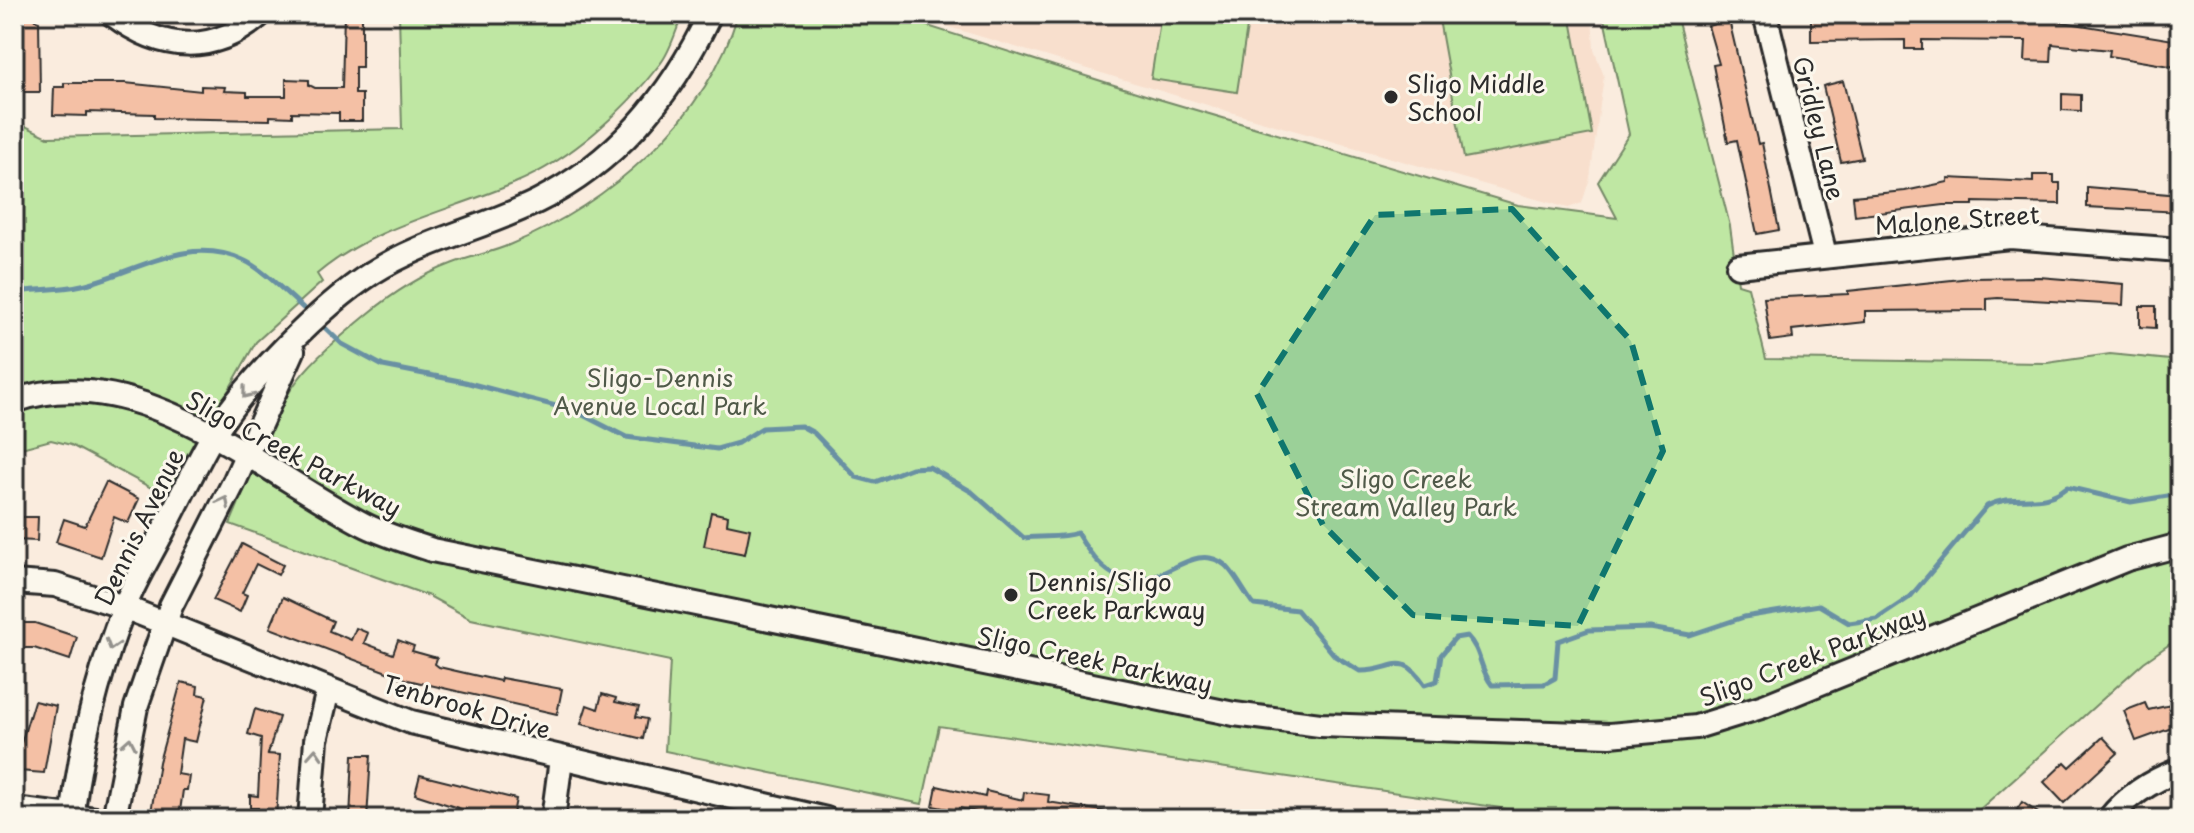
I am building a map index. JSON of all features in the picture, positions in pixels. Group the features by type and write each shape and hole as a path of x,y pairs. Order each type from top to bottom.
{"street":[{"path":"112,14 138,34 182,44 212,41 244,29 261,14"},
{"name":"Dennis Avenue","path":"72,817 89,719 124,607 214,434 264,372 300,335 372,273 426,245 537,202 582,175 627,137 658,104 689,59 710,14"},
{"name":"Gridley Lane","path":"1765,14 1825,255"},
{"name":"Malone Street","path":"1738,266 2010,237 2180,250"},
{"name":"Dennis Avenue","path":"114,819 136,707 171,606 300,335"},
{"name":"Sligo Creek Parkway","path":"14,401 75,392 109,396 143,405 214,434 364,525 432,550 1234,714 1320,725 1610,735 1696,727 1764,706 2127,559 2180,545"},
{"name":"Tenbrook Drive","path":"14,582 55,585 124,607 411,722 774,813 826,819"},
{"path":"310,819 316,740 328,690"},
{"path":"553,819 561,759"},
{"path":"2109,819 2119,805 2157,779 2180,770"},
{"path":"14,809 95,819"}],"highlighted area":[{"path":"1512,209 1631,341 1663,451 1578,626 1413,615 1323,525 1257,394 1375,215"}],"shaded area":[{"name":"Sligo Middle School","path":"906,14 1592,14 1594,50 1604,76 1590,178 1582,203 1568,208 1247,117"}],"green space":[{"path":"399,14 683,14 660,64 613,116 576,147 515,183 387,231 339,257 317,274 322,282 256,342 168,497 71,445 51,440 14,450 14,111 25,126 48,137 402,129"},
{"name":"Sligo Creek Stream Valley Park","path":"738,14 890,14 1155,98 1518,205 1617,218 1598,182 1629,134 1603,14 1676,14 1730,226 1738,284 1748,287 1766,359 2047,363 2110,354 2180,361 2180,637 2144,662 1969,819 1576,819 939,726 922,804 665,751 670,661 471,619 429,596 230,524 278,412 312,363 368,314 408,286 440,268 502,248 546,228 617,182 678,123 703,89 723,53"},
{"path":"1161,14 1249,14 1237,92 1151,79"},
{"path":"1438,14 1570,14 1592,134 1464,158"}],"building":[{"path":"14,14 35,14 35,20 39,21 40,92 14,92 14,66 18,66"},
{"path":"344,14 362,14 362,67 355,67 355,94 362,94 362,121 339,121 339,113 292,112 292,117 270,116 270,120 154,118 154,114 87,112 87,116 53,115 54,87 64,87 64,83 125,83 201,91 201,86 225,87 224,91 247,92 247,96 286,96 286,79 309,80 309,85 315,88 342,88"},
{"path":"1811,18 2056,21 2180,41 2180,48 2176,67 2109,56 2110,50 2052,44 2051,62 2025,61 2026,41 1922,40 1922,49 1905,49 1905,40 1811,41"},
{"path":"1729,20 1758,144 1762,143 1779,230 1757,234 1737,140 1728,142 1713,65 1719,64 1708,26"},
{"path":"1843,81 1862,158 1841,162 1823,86"},
{"path":"2062,94 2081,95 2081,111 2062,110"},
{"path":"2033,175 2054,175 2054,183 2060,183 2060,204 1973,202 1973,205 1944,205 1855,216 1853,196 1905,191 1948,182 1948,178 2033,182"},
{"path":"2087,187 2180,195 2180,212 2087,207"},
{"path":"2039,277 2124,284 2123,305 1998,298 1987,299 1987,310 1865,311 1865,322 1792,330 1793,338 1770,341 1764,298 1848,294 1848,291 1971,278"},
{"path":"2140,306 2156,306 2156,328 2140,327"},
{"path":"106,482 139,499 128,523 114,517 101,557 56,542 64,519 85,526"},
{"path":"711,512 728,516 727,524 750,529 745,554 704,546"},
{"path":"14,517 38,517 37,541 14,540"},
{"path":"242,544 283,565 278,575 256,564 242,593 247,595 240,612 213,600"},
{"path":"283,597 333,621 329,631 351,640 356,628 368,633 364,643 393,654 398,640 414,646 412,651 437,658 435,664 439,667 500,681 501,678 562,689 557,714 408,680 270,628"},
{"path":"14,623 35,623 77,637 70,660 34,648 14,648"},
{"path":"181,682 198,686 197,694 207,696 196,742 182,739 177,774 189,776 187,790 183,790 179,818 150,819 159,762"},
{"path":"602,694 616,698 615,702 639,707 636,717 647,719 643,739 581,724 587,705 598,709"},
{"path":"34,701 56,706 44,773 19,771 20,747"},
{"path":"2145,703 2148,710 2180,703 2180,725 2136,741 2124,711"},
{"path":"255,709 279,717 268,754 280,755 276,819 258,819 258,808 250,808 250,795 258,796 261,738 248,734"},
{"path":"2103,737 2118,753 2064,803 2044,782 2065,762 2070,767"},
{"path":"353,755 371,755 367,819 350,819"},
{"path":"420,775 516,799 512,819 492,819 415,794"},
{"path":"937,786 985,797 986,791 1023,800 1024,792 1049,795 1048,802 1109,812 1108,819 1007,819 959,808 958,811 933,806"},
{"path":"2022,802 2047,819 2011,819"}],"waterway":[{"path":"14,292 82,285 161,258 201,251 222,253 251,264 310,314"},
{"path":"321,324 342,344 383,366 465,382 575,411 626,437 717,449 738,443 762,428 801,426 814,433 856,477 875,482 911,468 929,467 972,492 1024,538 1077,533 1099,563 1120,578 1139,580 1192,560 1208,558 1228,568 1254,605 1297,610 1335,656 1360,671 1402,665 1409,667 1425,685 1437,681 1441,655 1455,638 1467,636 1492,685 1544,684 1555,678 1558,641 1589,630 1650,628 1690,635 1744,617 1819,605 1849,623 1877,619 1910,597 1987,506 2009,500 2047,497 2067,487 2131,502 2180,494"}],"place":[{"name":"Sligo Middle School","path":"1391,97"},
{"name":"Dennis/Sligo Creek Parkway","path":"1011,595"}],"park label":[{"name":"Sligo-Dennis Avenue Local Park","path":"660,391"}]}
